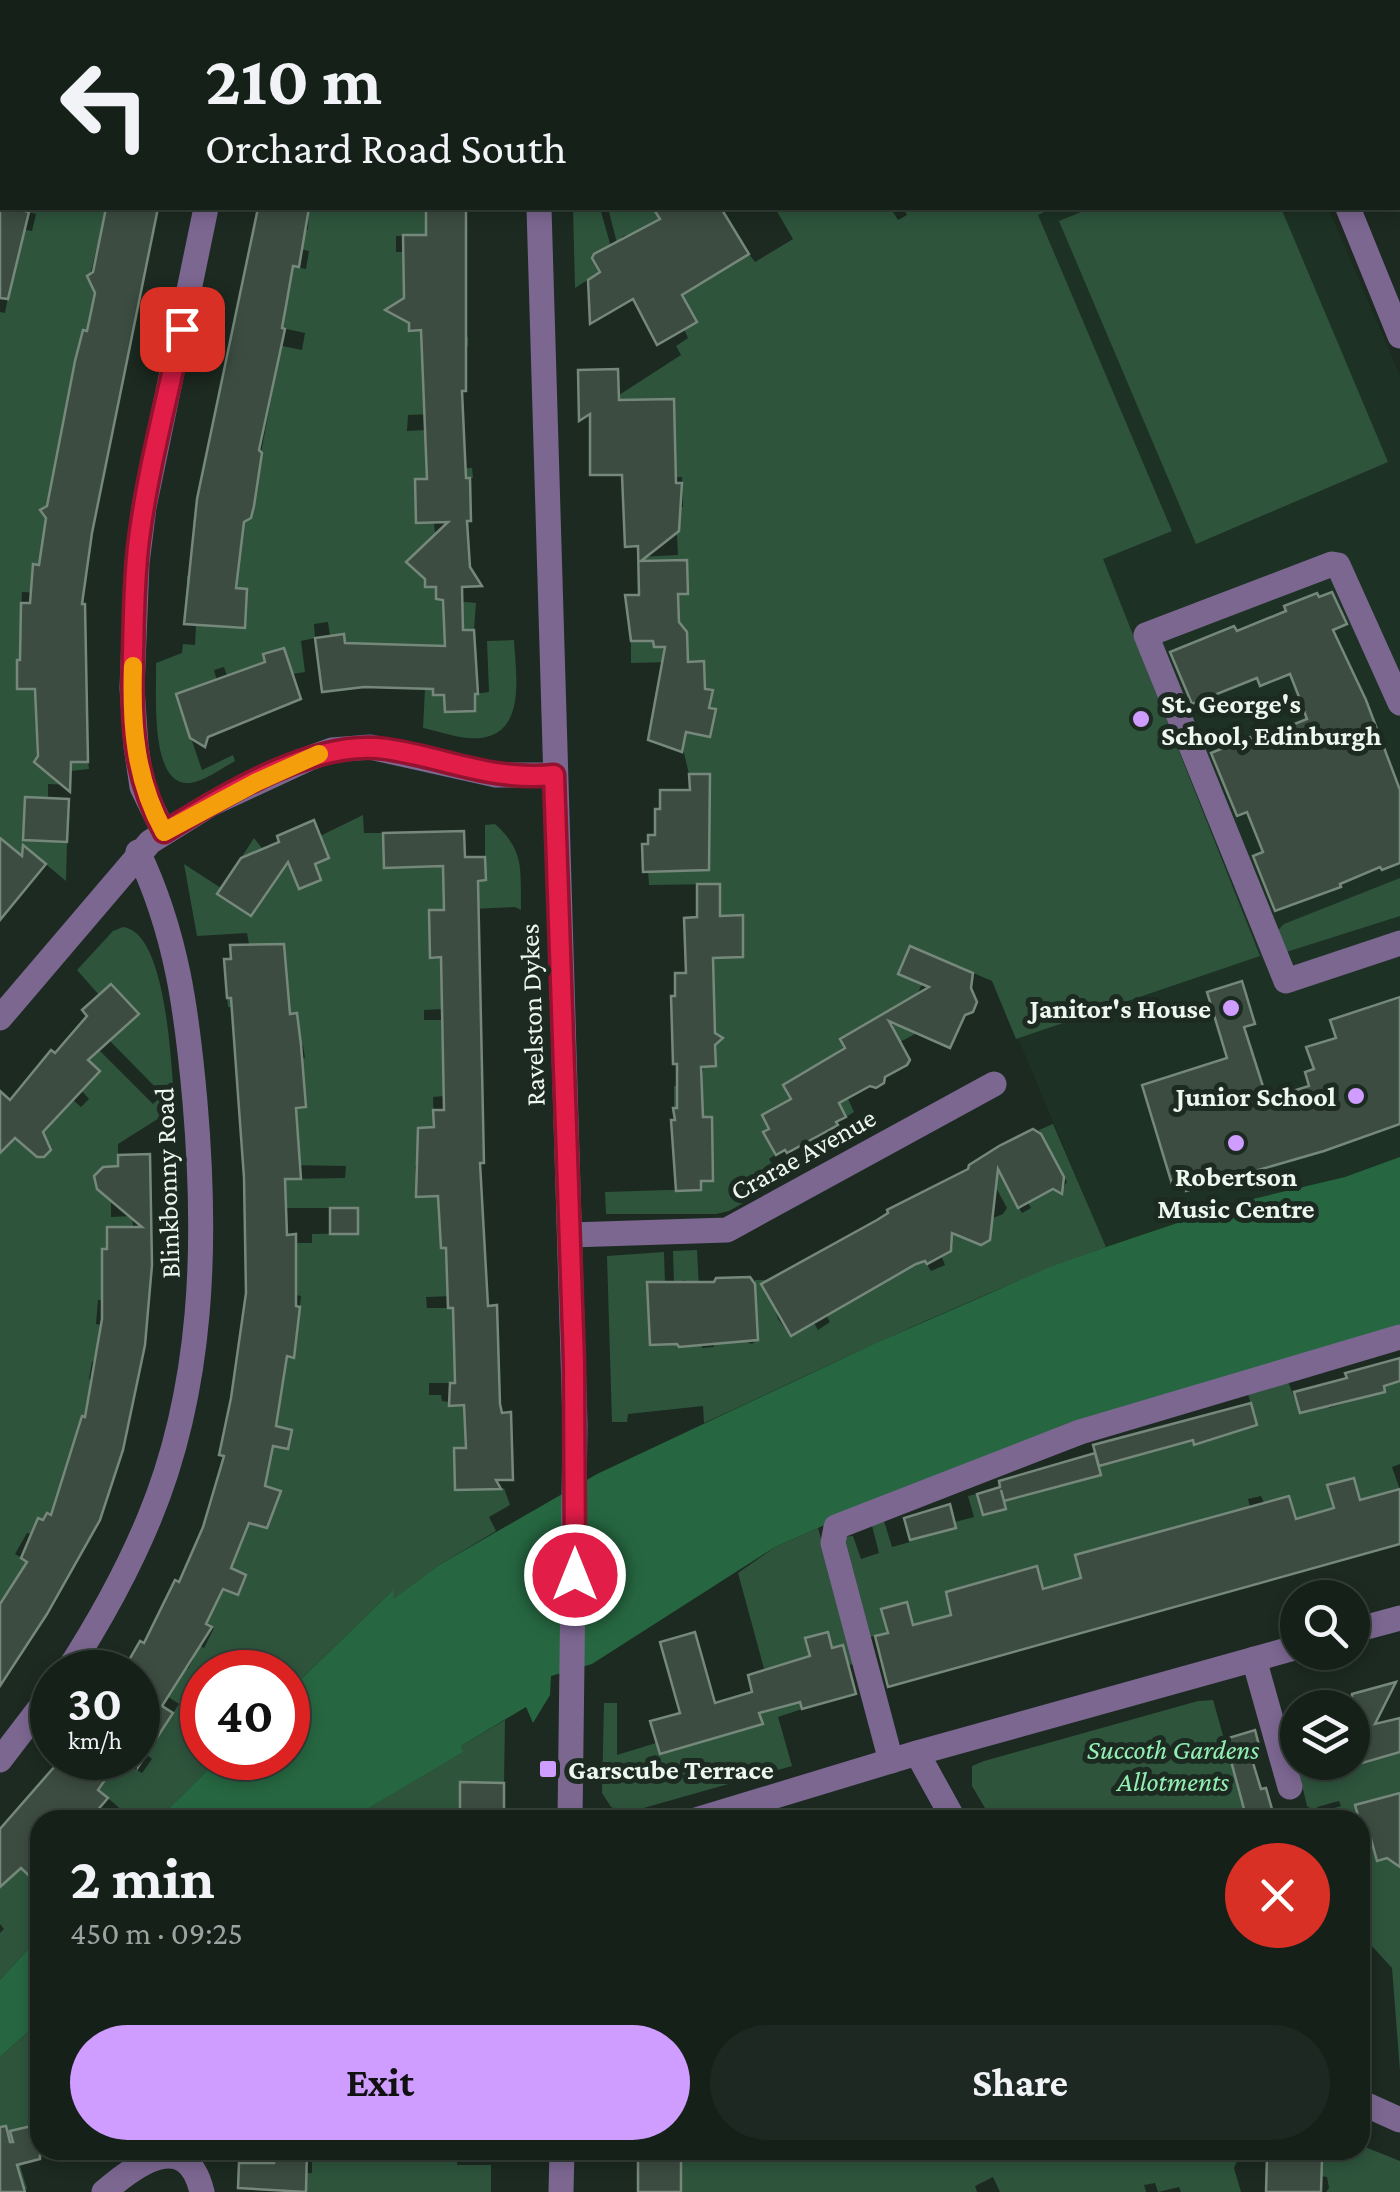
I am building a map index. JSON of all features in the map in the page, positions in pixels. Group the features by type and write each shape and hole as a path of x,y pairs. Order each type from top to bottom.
{"street":[{"path":"164,832 142,786 136,746 132,688 136,562 206,210"},
{"name":"Ravelston Dykes","path":"539,210 576,1474 570,1810"},
{"path":"1349,210 1400,336"},
{"path":"1400,703 1343,570 1336,564 1146,635 1286,981 1400,943"},
{"path":"0,1018 138,852 164,832 310,758 350,748 393,750 508,777 554,775"},
{"name":"Blinkbonny Road","path":"80,1650 124,1573 166,1472 180,1420 201,1291 199,1147 179,967 163,909 138,852"},
{"name":"Crarae Avenue","path":"570,1235 728,1230 994,1084"},
{"path":"891,1761 833,1543 836,1527 1080,1432 1400,1336"},
{"path":"1370,1626 1400,1618"},
{"path":"729,1810 1280,1651"},
{"path":"1254,1659 1290,1788"},
{"path":"0,1760 30,1721"},
{"path":"918,1753 949,1810"},
{"path":"1370,2106 1400,2120"},
{"path":"104,2192 148,2160"},
{"path":"184,2160 202,2192"},
{"path":"561,2192 562,2160"}],"shaded area":[{"name":"St. George's School, Edinburgh","path":"916,210 1329,210 1400,376 1400,1168 1241,1202 1106,1247 819,566 736,320"}],"green space":[{"path":"19,210 106,210 89,280 91,284 100,283 87,331 83,330 68,398 96,415 115,419 114,428 66,419 43,514 51,518 39,565 33,564 32,569 66,594 22,592 20,644 67,658 17,661 17,689 35,689 37,765 41,768 88,762 89,769 71,771 70,785 48,784 48,798 25,798 23,839 67,842 66,881 29,850 22,856 0,841 0,312 5,313 21,229 32,231 36,214"},
{"path":"309,210 426,210 426,218 444,235 396,236 396,252 403,252 404,279 466,278 466,285 396,303 409,318 409,331 440,330 441,338 468,337 468,346 422,348 423,391 437,391 438,403 463,403 463,413 408,415 407,431 426,430 427,469 472,468 473,478 415,479 416,522 434,522 435,534 469,534 469,543 425,545 425,587 436,587 437,599 476,603 474,630 453,631 446,648 445,712 475,711 475,694 489,692 487,641 514,640 514,704 510,719 501,730 488,736 469,738 423,728 425,689 413,688 415,645 373,644 348,665 344,635 330,636 328,622 314,624 315,638 301,641 305,672 293,674 287,656 235,673 249,716 241,719 224,667 214,670 217,681 176,694 202,770 233,755 235,761 205,778 186,783 174,778 161,751 156,663 182,653 183,644 195,645 196,625 247,589 187,585 187,576 207,577 238,570 242,534 193,527 195,508 248,520 278,364 253,340 302,350 305,333 282,328 292,275 288,274 290,266 306,269 309,251 251,239 255,220 302,233 308,229"},
{"path":"573,210 601,210 611,247 595,254 600,272 575,288"},
{"path":"609,210 654,210 700,284 731,262 749,254 755,262 793,239 776,210 896,210 893,212 898,220 907,215 904,210 1049,210 1038,215 1172,531 1103,559 1260,956 1016,1039 992,981 910,946 898,974 922,984 908,1016 917,1033 900,1042 891,1026 899,1022 894,1012 829,1057 854,1112 846,1117 783,1085 791,1099 763,1133 775,1155 769,1159 782,1181 729,1211 716,1214 606,1214 605,1192 701,1189 699,1117 674,1108 674,1086 701,1085 715,1033 688,958 743,957 742,915 720,915 719,884 649,885 648,871 704,802 711,801 710,774 689,774 683,749 686,732 710,737 715,709 709,708 713,690 687,685 682,673 705,672 704,661 631,663 631,641 653,641 654,647 684,651 687,646 687,632 684,628 675,629 674,609 687,560 639,561 639,557 678,555 677,536 667,509 683,507 682,477 676,477 676,447 660,447 675,422 674,399 619,400 619,395 681,355 676,346 688,338 684,329 697,321 668,271 632,234 617,243"},
{"path":"1086,210 1282,210 1388,462 1196,544 1059,221"},
{"path":"363,815 364,833 383,833 384,868 443,866 444,882 485,880 485,825 495,824 517,853 521,910 515,907 429,911 431,958 441,957 443,1009 424,1010 424,1020 441,1020 444,1096 433,1097 434,1127 418,1128 419,1165 415,1166 417,1197 450,1196 450,1229 440,1229 440,1248 446,1248 447,1278 455,1296 426,1297 427,1308 453,1308 455,1383 429,1383 429,1395 441,1395 442,1401 450,1406 464,1405 471,1448 455,1448 456,1490 504,1488 510,1505 489,1517 496,1531 439,1565 394,1600 392,1591 310,1671 310,1650 181,1650 171,1644 177,1633 204,1648 214,1628 202,1622 223,1589 238,1595 246,1575 231,1568 237,1519 267,1528 279,1491 260,1485 267,1477 273,1446 284,1448 291,1434 288,1429 254,1422 257,1410 279,1412 287,1357 294,1357 301,1296 296,1295 296,1243 312,1243 312,1234 358,1233 357,1208 286,1208 285,1179 345,1178 346,1166 285,1165 283,1145 299,1143 297,1120 264,1122 240,1064 305,1058 303,1045 275,1047 297,1014 232,1015 228,1007 227,998 288,993 284,944 249,944 247,933 197,936 184,864 221,888 218,894 251,916 273,883 239,861 254,838 276,866 287,862 299,888 315,864 329,857 320,836"},
{"path":"1400,878 1400,916 1280,954 1278,930 1284,924"},
{"path":"123,927 138,935 150,952 158,977 169,1036 175,1108 118,1144 118,1167 100,1169 94,1176 97,1189 111,1192 111,1217 132,1216 133,1227 107,1227 102,1271 129,1274 103,1300 98,1300 96,1324 131,1330 92,1362 89,1379 93,1381 85,1417 59,1487 89,1501 51,1515 47,1513 31,1534 27,1533 15,1554 29,1562 0,1604 0,1149 15,1138 37,1157 49,1152 50,1144 41,1134 53,1082 81,1107 89,1099 82,1091 100,1071 66,1040 77,1028 153,1104 163,1095 110,1041 138,1013 112,984 99,995 77,970 113,931"},
{"path":"1053,1124 1106,1247 954,1309 704,1423 703,1406 628,1414 627,1422 612,1422 607,1256 664,1252 665,1284 659,1281 649,1285 679,1347 688,1343 688,1284 685,1280 674,1284 673,1251 697,1250 702,1348 714,1347 714,1342 752,1344 757,1340 755,1280 766,1280 778,1319 791,1336 805,1328 811,1318 818,1330 830,1322 824,1311 840,1301 814,1254 822,1250 840,1284 896,1270 871,1223 877,1220 888,1239 899,1233 916,1265 925,1261 931,1271 945,1265 940,1253 951,1251 953,1245 926,1193 981,1245 990,1240 983,1222 1003,1214 1007,1208 982,1162 991,1157 1022,1213 1031,1208 1028,1203 1053,1189 1063,1188 1067,1182 1039,1130"},
{"path":"1400,1157 1400,1328 827,1524 775,1547 592,1664 551,1676 550,1695 533,1723 526,1707 461,1746 463,1752 369,1808 167,1810 198,1780 310,1780 310,1671 393,1590 394,1599 439,1565 597,1474 876,1343 1050,1267 1240,1202 1345,1177"},
{"path":"1391,1360 1397,1382 1400,1381 1400,1464 1392,1467 1400,1490 1357,1501 1354,1478 1328,1485 1336,1508 1294,1519 1289,1496 1264,1503 1261,1496 1248,1499 1256,1530 1226,1513 1075,1555 1084,1578 1040,1590 1036,1566 1011,1573 1012,1577 1006,1573 997,1582 946,1592 954,1614 911,1626 907,1602 881,1610 889,1632 867,1638 840,1537 853,1536 861,1559 879,1553 871,1522 884,1521 892,1547 910,1542 909,1536 926,1531 921,1512 924,1511 931,1535 956,1528 955,1522 974,1517 968,1496 977,1494 984,1515 1006,1509 1004,1501 1098,1466 1193,1438 1195,1444 1226,1436 1256,1424 1247,1390 1287,1379 1300,1413 1310,1388 1322,1385 1329,1408 1385,1392 1377,1364"},
{"path":"818,1528 857,1663 838,1668 827,1632 806,1638 810,1656 789,1663 802,1709 778,1717 792,1766 637,1810 611,1807 602,1793 604,1703 617,1703 617,1755 656,1743 660,1754 762,1725 759,1713 775,1709 738,1573 775,1547"},
{"path":"180,1671 180,1780 198,1780 167,1810 122,1810 95,1787 100,1780 160,1780 160,1733 179,1704 161,1692"},
{"name":"Succoth Gardens Allotments","path":"1213,1700 1244,1810 986,1810 972,1786 972,1766 984,1761"},
{"path":"505,1720 504,1783 461,1783 460,1810 367,1810 462,1752 461,1746"},
{"path":"1400,1752 1400,1793 1370,1813 1331,1810 1341,1806 1339,1801 1317,1807 1318,1810 1307,1806 1301,1780 1370,1780 1370,1759"},
{"path":"1370,1839 1377,1861 1389,1858 1400,1862 1400,2071 1392,1968 1370,1944"},
{"path":"7,1854 30,1869 30,1947 0,1980 0,1933 4,1929 0,1924 0,1887 8,1880"},
{"path":"30,1947 30,2030 0,2057 0,1980"},
{"path":"30,2030 30,2127 10,2132 27,2189 0,2145 0,2057"},
{"path":"1370,2149 1400,2161 1400,2192 1326,2192 1327,2177 1321,2176 1322,2160 1370,2160"},
{"path":"307,2160 457,2160 457,2165 491,2165 491,2192 306,2192 266,2174 312,2173 312,2161"},
{"path":"681,2160 1238,2160 1234,2168 1241,2192 1181,2192 1179,2187 1158,2192 1155,2183 1144,2185 1146,2192 1000,2192 993,2177 975,2186 977,2192 681,2192"}],"building":[{"path":"0,210 29,212 8,299 0,298"},
{"path":"106,210 158,210 92,533 82,604 88,762 71,762 70,792 34,762 38,756 35,689 17,689 17,660 21,603 30,603 33,564 39,565 46,518 40,510 47,506 75,361 83,330 87,331 95,293 87,276 93,272"},
{"path":"258,210 309,210 299,267 293,266 282,328 285,329 259,450 262,453 254,506 251,518 244,522 236,588 247,589 245,628 184,624 197,499"},
{"path":"426,210 466,210 466,391 462,391 466,478 470,478 471,521 467,521 470,567 482,586 462,587 463,630 474,630 478,694 475,711 445,712 444,695 433,695 433,689 364,687 322,692 315,638 344,634 345,643 445,646 443,600 436,599 436,587 425,587 425,579 406,562 448,522 416,523 415,479 427,479 421,330 409,331 409,323 385,310 404,298 403,235 426,235"},
{"path":"654,210 722,210 749,254 682,295 697,322 657,345 633,299 590,324 588,280 600,272 592,258 594,254 660,219"},
{"path":"618,369 619,400 674,399 676,483 682,483 679,531 641,561 687,560 688,594 678,594 679,622 687,632 688,662 704,661 705,689 713,690 709,708 716,709 710,737 686,732 682,752 648,740 665,647 654,647 653,641 631,641 625,595 639,595 638,546 625,547 622,475 590,475 590,414 579,421 578,370"},
{"path":"1332,592 1347,624 1333,630 1366,700 1400,790 1400,863 1382,870 1380,867 1340,884 1341,887 1275,911 1253,856 1263,852 1247,812 1237,816 1211,753 1307,719 1290,674 1260,686 1257,678 1192,704 1170,652 1234,626 1237,631 1317,593 1319,597"},
{"path":"284,648 301,699 208,737 205,747 190,738 176,694 265,662 263,654"},
{"path":"689,774 710,774 709,870 643,872 642,844 648,844 648,835 655,835 660,790 690,790"},
{"path":"25,797 69,799 67,842 23,840"},
{"path":"314,820 329,858 315,864 321,880 299,889 288,862 251,916 217,894 241,858 279,842 277,836"},
{"path":"464,831 465,857 485,857 486,880 478,881 484,1163 480,1163 488,1306 497,1305 500,1404 502,1413 511,1412 513,1480 496,1480 501,1489 455,1490 454,1448 466,1448 464,1405 449,1406 450,1383 455,1383 446,1248 441,1248 438,1196 416,1197 418,1128 434,1127 433,1110 444,1110 441,957 430,958 429,910 444,910 443,866 384,868 383,833"},
{"path":"0,838 22,856 23,845 46,864 0,920"},
{"path":"697,884 720,884 720,916 743,915 743,957 713,958 715,1033 723,1038 715,1045 716,1066 701,1067 703,1117 712,1117 713,1181 701,1181 701,1190 676,1191 671,1120 675,1120 673,1108 677,1108 677,1064 673,1064 671,996 675,996 675,973 686,973 684,918 697,917"},
{"path":"284,944 290,1014 297,1013 306,1107 296,1108 301,1179 285,1179 287,1235 296,1234 296,1306 300,1307 294,1358 287,1356 276,1426 292,1430 288,1449 273,1446 265,1486 281,1491 267,1528 249,1523 231,1568 246,1575 238,1595 223,1589 206,1624 212,1627 197,1650 180,1650 180,1678 162,1706 173,1713 160,1733 160,1650 135,1650 140,1641 144,1643 175,1580 179,1582 203,1527 224,1456 219,1455 246,1293 244,1178 231,998 227,998 224,959 231,959 230,945"},
{"path":"910,946 973,973 971,988 977,1002 973,1012 965,1015 950,1048 889,1021 910,1060 907,1065 885,1077 884,1083 876,1088 870,1086 839,1103 846,1117 836,1122 838,1125 776,1155 763,1132 769,1129 762,1115 791,1099 783,1085 845,1048 840,1039 929,987 898,974"},
{"path":"1242,981 1255,1024 1244,1027 1267,1099 1309,1086 1305,1072 1314,1069 1306,1047 1336,1038 1330,1020 1400,997 1400,1124 1324,1151 1186,1191 1183,1180 1172,1184 1142,1085 1227,1058 1207,992"},
{"path":"111,984 139,1014 88,1060 100,1071 43,1132 51,1150 44,1157 37,1157 15,1138 0,1153 0,1091 10,1100 51,1050 55,1053 87,1016 82,1010"},
{"path":"1033,1129 1041,1134 1064,1177 1062,1194 1053,1189 1018,1208 998,1169 990,1240 981,1245 952,1233 951,1251 927,1264 916,1264 791,1336 761,1284"},
{"path":"150,1154 152,1265 145,1345 123,1450 100,1520 47,1614 0,1686 0,1604 27,1562 21,1558 38,1518 43,1520 47,1513 51,1515 82,1416 85,1417 102,1319 102,1249 107,1249 107,1227 142,1227 97,1189 94,1176 103,1167 118,1166 118,1155"},
{"path":"330,1208 358,1208 358,1234 330,1234"},
{"path":"750,1277 755,1284 758,1340 679,1347 650,1345 647,1282 714,1282 716,1278"},
{"path":"1400,1358 1400,1381 1384,1386 1385,1392 1300,1413 1294,1392"},
{"path":"1251,1403 1257,1425 1194,1445 1193,1440 1099,1466 1093,1445"},
{"path":"1095,1453 1101,1475 1004,1501 1001,1490 1006,1509 983,1515 977,1494 1000,1487 999,1481"},
{"path":"1354,1478 1360,1500 1400,1489 1400,1544 888,1687 875,1636 888,1633 881,1609 907,1602 913,1625 951,1615 946,1592 1037,1566 1043,1589 1081,1578 1075,1555 1289,1496 1296,1519 1334,1508 1327,1485"},
{"path":"950,1504 956,1528 910,1540 904,1518"},
{"path":"695,1632 715,1703 752,1692 748,1675 810,1656 805,1638 828,1632 832,1648 843,1645 856,1694 802,1709 800,1702 759,1713 763,1724 660,1754 650,1721 680,1713 660,1642"},
{"path":"1396,1682 1375,1724 1400,1718 1400,1752 1370,1761 1370,1690 1367,1690"},
{"path":"1255,1730 1260,1749 1250,1753 1272,1810 1244,1810 1225,1739"},
{"path":"43,1780 105,1780 98,1790 108,1798 98,1810 30,1810 30,1877 21,1868 0,1887 0,1829"},
{"path":"460,1782 504,1783 504,1810 460,1810"},
{"path":"1400,1793 1400,1867 1387,1858 1377,1861 1370,1839 1370,1810 1356,1810 1355,1805"},
{"path":"6,2126 13,2142 10,2131 30,2126 30,2160 36,2160 17,2165 25,2192 0,2192 0,2127"},
{"path":"307,2160 306,2192 238,2188 239,2163"},
{"path":"638,2160 681,2160 681,2192 638,2192"},
{"path":"1267,2160 1322,2160 1321,2192 1266,2192"}],"slow traffic":[{"path":"133,666 140,777 164,832 211,804 319,754"}],"place":[{"name":"St. George's School, Edinburgh","path":"1141,719"},
{"name":"Janitor's House","path":"1231,1008"},
{"name":"Junior School","path":"1356,1096"},
{"name":"Robertson Music Centre","path":"1236,1143"},
{"name":"Garscube Terrace","path":"548,1769"}],"route":[{"path":"182,329 144,507 134,614 132,688 140,777 164,832 211,804 332,750 370,747 508,777 554,775 576,1424 575,1575"}]}
